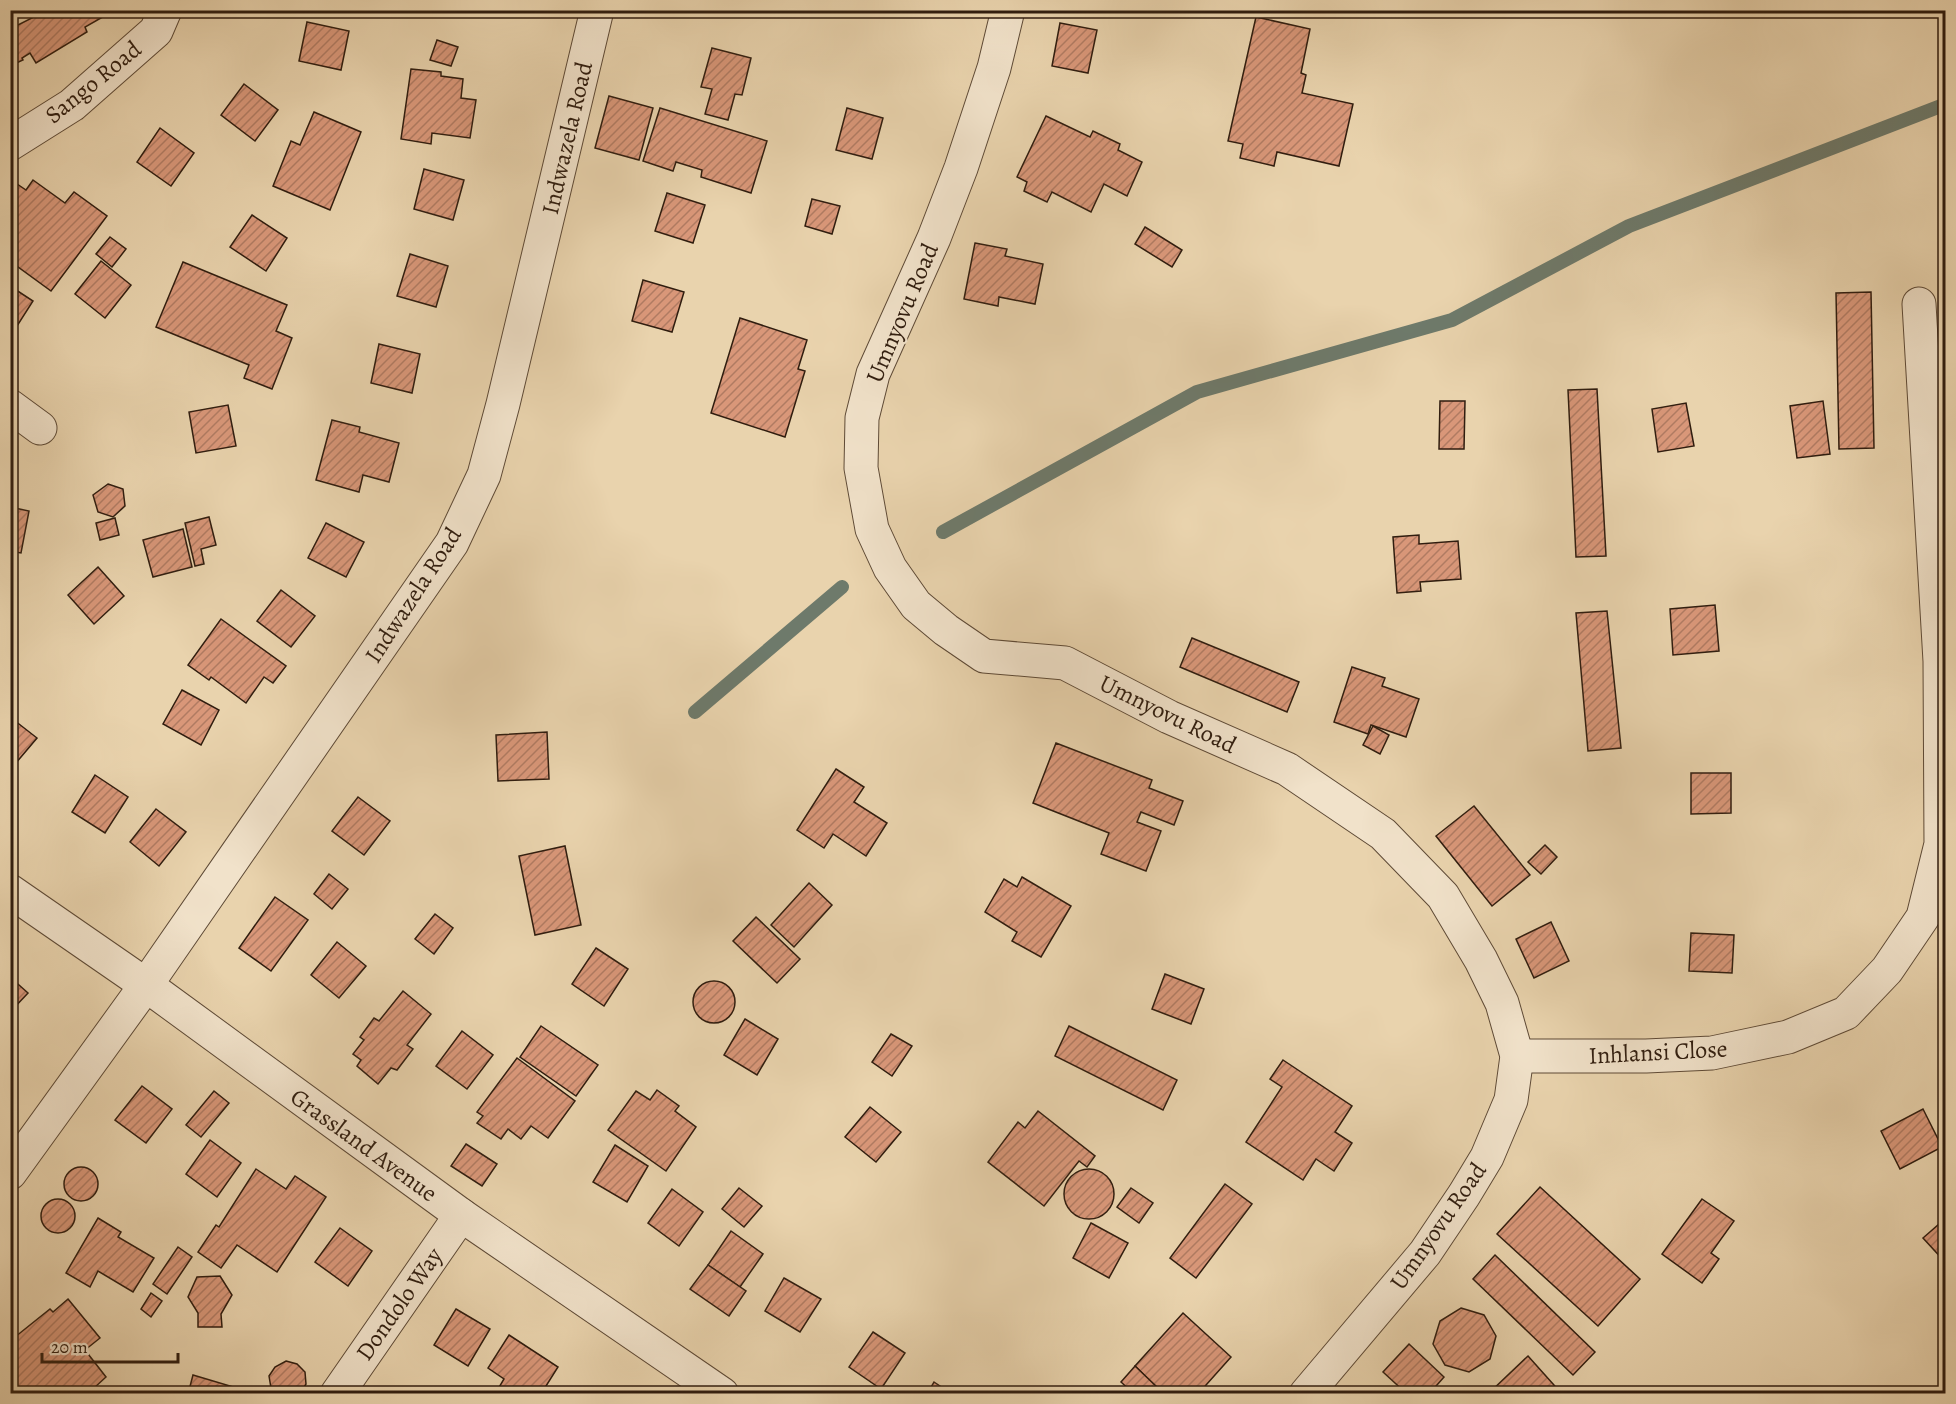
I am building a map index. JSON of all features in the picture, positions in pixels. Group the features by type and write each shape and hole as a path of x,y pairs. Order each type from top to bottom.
{"street":[{"name":"Sango Road","path":"10,144 72,105 156,31 165,10"},
{"name":"Indwazela Road","path":"10,1173 146,985 452,543 484,475 597,10"},
{"name":"Umnyovu Road","path":"1008,10 994,68 961,168 934,238 873,374 862,418 861,468 870,519 872,529 890,568 916,605 946,630 984,656 1065,663 1169,717 1287,770 1383,834 1443,896 1476,951 1502,1003 1517,1056 1510,1100 1487,1156 1464,1196 1425,1253 1306,1394"},
{"name":"Inhlansi Close","path":"1517,1056 1646,1056 1712,1053 1788,1037 1846,1013 1887,970 1923,917 1941,844 1940,661 1919,304"},
{"path":"10,406 40,428"},
{"name":"Grassland Avenue","path":"10,891 146,985 461,1215 722,1394"},
{"name":"Dondolo Way","path":"337,1394 461,1215"}],"building":[{"path":"28,10 105,10 108,14 85,27 87,32 36,63 30,53 22,58 23,60 10,66 10,29 32,18"},
{"path":"1256,17 1310,29 1301,73 1306,75 1302,93 1353,104 1339,166 1277,152 1274,166 1240,158 1243,144 1228,141"},
{"path":"307,22 349,31 341,70 299,61"},
{"path":"1060,23 1097,30 1088,73 1052,66"},
{"path":"437,40 458,47 451,66 430,60"},
{"path":"712,48 751,58 742,95 735,94 728,120 705,114 712,89 701,87"},
{"path":"411,69 441,72 441,76 463,79 461,98 476,100 470,138 432,133 431,144 401,139"},
{"path":"244,84 278,110 255,141 221,115"},
{"path":"609,96 653,108 639,160 595,148"},
{"path":"660,108 767,141 751,193 701,177 702,170 676,162 673,171 643,161"},
{"path":"847,108 883,118 872,159 836,150"},
{"path":"314,112 361,132 330,210 273,186 291,141 300,145"},
{"path":"1046,116 1090,137 1093,131 1120,144 1118,150 1142,162 1127,196 1104,184 1091,212 1052,192 1047,202 1024,191 1027,182 1017,177"},
{"path":"160,128 194,153 171,186 137,162"},
{"path":"424,169 464,180 453,220 414,209"},
{"path":"33,180 65,203 74,192 107,216 51,291 10,261 10,193 17,184 26,190"},
{"path":"667,193 705,205 693,243 655,231"},
{"path":"812,199 840,206 832,234 805,226"},
{"path":"252,215 287,238 266,271 230,247"},
{"path":"1145,227 1182,250 1172,267 1135,244"},
{"path":"110,237 126,249 112,267 96,254"},
{"path":"975,243 1007,249 1005,256 1043,264 1035,304 999,297 998,306 964,299"},
{"path":"410,254 448,266 436,307 397,296"},
{"path":"101,261 131,285 105,318 75,294"},
{"path":"183,262 287,305 276,331 292,338 272,389 244,378 249,365 156,327"},
{"path":"643,280 684,292 672,332 632,321"},
{"path":"10,286 33,301 10,337"},
{"path":"1871,292 1874,448 1839,449 1836,293"},
{"path":"740,318 807,340 798,369 805,371 785,437 711,413"},
{"path":"379,344 420,354 412,393 371,383"},
{"path":"1597,389 1606,556 1576,557 1568,390"},
{"path":"1440,401 1465,401 1464,449 1439,449"},
{"path":"1823,401 1830,454 1797,458 1790,406"},
{"path":"1686,403 1694,446 1658,452 1652,409"},
{"path":"228,405 236,446 196,453 189,412"},
{"path":"332,420 360,427 359,432 399,443 389,482 363,475 359,492 316,480"},
{"path":"108,484 123,489 125,506 113,517 98,512 93,495"},
{"path":"10,507 29,511 21,553 10,551"},
{"path":"209,517 216,545 201,549 204,564 195,566 185,523"},
{"path":"115,518 119,535 100,540 96,523"},
{"path":"326,523 364,542 346,577 308,558"},
{"path":"183,529 192,567 153,577 143,540"},
{"path":"1419,535 1419,544 1458,541 1461,579 1420,582 1421,591 1397,593 1393,537"},
{"path":"98,567 124,596 94,624 68,595"},
{"path":"281,590 315,616 291,647 257,621"},
{"path":"1715,605 1719,651 1673,655 1670,609"},
{"path":"1607,611 1621,748 1588,751 1576,613"},
{"path":"221,619 286,666 273,683 264,677 246,703 211,677 209,680 188,665"},
{"path":"1192,638 1299,682 1287,712 1180,667"},
{"path":"1352,667 1385,678 1382,686 1419,699 1406,737 1371,725 1368,734 1334,722"},
{"path":"182,690 219,710 201,745 163,724"},
{"path":"10,717 37,738 10,770"},
{"path":"1373,726 1389,735 1380,754 1363,745"},
{"path":"547,732 549,779 498,781 496,735"},
{"path":"1056,743 1152,780 1149,788 1183,801 1174,825 1141,812 1137,822 1161,831 1146,871 1101,854 1109,833 1033,803"},
{"path":"836,769 864,787 854,802 887,823 866,856 833,834 824,848 797,830"},
{"path":"1691,773 1731,773 1731,813 1691,814"},
{"path":"95,775 128,797 105,833 72,812"},
{"path":"358,797 390,821 364,855 332,831"},
{"path":"1474,806 1530,875 1492,906 1436,836"},
{"path":"156,809 186,832 159,866 130,842"},
{"path":"1545,845 1557,857 1541,874 1528,862"},
{"path":"565,846 581,925 535,935 519,856"},
{"path":"329,874 348,889 332,909 314,894"},
{"path":"1022,877 1071,906 1041,957 1012,941 1017,932 985,912 1004,879 1017,887"},
{"path":"809,883 832,905 794,947 771,925"},
{"path":"275,897 308,920 271,971 239,948"},
{"path":"435,914 453,928 434,954 415,939"},
{"path":"756,917 800,959 777,983 733,941"},
{"path":"1551,922 1569,961 1534,978 1516,939"},
{"path":"1691,933 1734,935 1732,973 1689,971"},
{"path":"337,942 366,966 339,998 311,975"},
{"path":"596,948 628,969 604,1006 572,984"},
{"path":"1165,974 1204,989 1191,1024 1152,1009"},
{"path":"10,977 28,993 10,1012"},
{"path":"714,981 729,987 735,1002 729,1017 714,1023 699,1017 693,1002 699,987"},
{"path":"403,991 431,1014 407,1045 413,1049 397,1070 391,1068 378,1084 357,1066 361,1060 353,1054 364,1040 360,1037 374,1018 379,1021"},
{"path":"745,1019 778,1039 757,1075 724,1055"},
{"path":"541,1026 598,1065 576,1096 520,1057"},
{"path":"1069,1026 1177,1080 1163,1110 1055,1056"},
{"path":"462,1031 493,1055 467,1089 436,1066"},
{"path":"891,1034 912,1046 892,1076 872,1062"},
{"path":"517,1058 575,1101 548,1138 531,1126 521,1139 508,1129 501,1139 477,1123 483,1116 477,1112"},
{"path":"1283,1060 1352,1106 1335,1132 1352,1143 1334,1171 1316,1159 1303,1180 1246,1142 1282,1087 1270,1079"},
{"path":"142,1086 172,1109 146,1143 115,1120"},
{"path":"657,1090 679,1106 675,1111 696,1127 666,1171 608,1130 636,1091 650,1100"},
{"path":"214,1091 229,1103 201,1137 186,1125"},
{"path":"870,1107 901,1132 876,1162 845,1137"},
{"path":"1923,1109 1942,1147 1900,1169 1881,1131"},
{"path":"1038,1111 1095,1156 1087,1167 1079,1161 1044,1206 988,1162 1018,1122 1025,1128"},
{"path":"210,1140 241,1163 217,1197 186,1174"},
{"path":"466,1144 497,1164 482,1186 451,1166"},
{"path":"615,1145 648,1166 627,1202 593,1182"},
{"path":"81,1167 93,1172 98,1184 93,1196 81,1201 69,1196 64,1184 69,1172"},
{"path":"256,1169 286,1189 295,1176 326,1197 277,1272 237,1245 221,1268 198,1252 216,1225 219,1227"},
{"path":"1084,1169 1094,1169 1107,1176 1114,1189 1114,1199 1107,1212 1094,1219 1084,1219 1075,1215 1068,1208 1064,1199 1064,1189 1068,1180 1075,1173"},
{"path":"1225,1184 1252,1204 1196,1278 1170,1258"},
{"path":"1540,1187 1640,1279 1598,1326 1497,1234"},
{"path":"739,1188 762,1206 744,1227 722,1209"},
{"path":"1131,1188 1153,1203 1139,1223 1117,1207"},
{"path":"672,1189 703,1212 679,1246 648,1223"},
{"path":"58,1199 70,1204 75,1216 70,1228 58,1233 46,1228 41,1216 46,1204"},
{"path":"1702,1199 1734,1221 1711,1253 1719,1259 1702,1283 1662,1254"},
{"path":"98,1218 121,1232 118,1237 154,1258 133,1292 98,1271 90,1287 66,1273"},
{"path":"1946,1218 1946,1263 1923,1238"},
{"path":"1091,1223 1128,1243 1109,1278 1073,1258"},
{"path":"340,1228 372,1251 348,1286 315,1262"},
{"path":"731,1231 763,1254 740,1287 708,1265"},
{"path":"178,1247 192,1257 167,1294 153,1284"},
{"path":"1495,1255 1595,1352 1573,1375 1473,1279"},
{"path":"708,1265 746,1291 729,1316 690,1289"},
{"path":"220,1276 232,1295 221,1314 222,1327 198,1327 198,1313 188,1297 197,1277"},
{"path":"784,1278 821,1299 800,1332 765,1311"},
{"path":"151,1293 162,1301 151,1317 141,1309"},
{"path":"68,1299 100,1338 85,1350 106,1377 94,1388 99,1394 10,1394 10,1341 50,1309 53,1312"},
{"path":"1461,1308 1484,1315 1496,1336 1490,1359 1469,1372 1445,1365 1433,1344 1440,1321"},
{"path":"456,1309 490,1329 468,1366 434,1345"},
{"path":"1183,1313 1231,1357 1198,1394 1164,1394 1135,1366"},
{"path":"873,1332 905,1353 881,1389 849,1367"},
{"path":"509,1335 558,1367 541,1394 495,1394 504,1379 488,1368"},
{"path":"1409,1344 1444,1377 1429,1394 1407,1394 1383,1372"},
{"path":"1528,1356 1562,1394 1488,1394"},
{"path":"286,1361 297,1364 305,1372 306,1384 300,1394 276,1394 271,1388 269,1376 275,1367"},
{"path":"1135,1366 1161,1391 1158,1394 1134,1394 1121,1382"},
{"path":"193,1375 257,1394 188,1394"},
{"path":"934,1382 952,1394 927,1394"}],"waterway":[{"path":"943,532 1197,392 1452,320 1629,226 1946,104"},
{"path":"695,712 842,587"}]}
